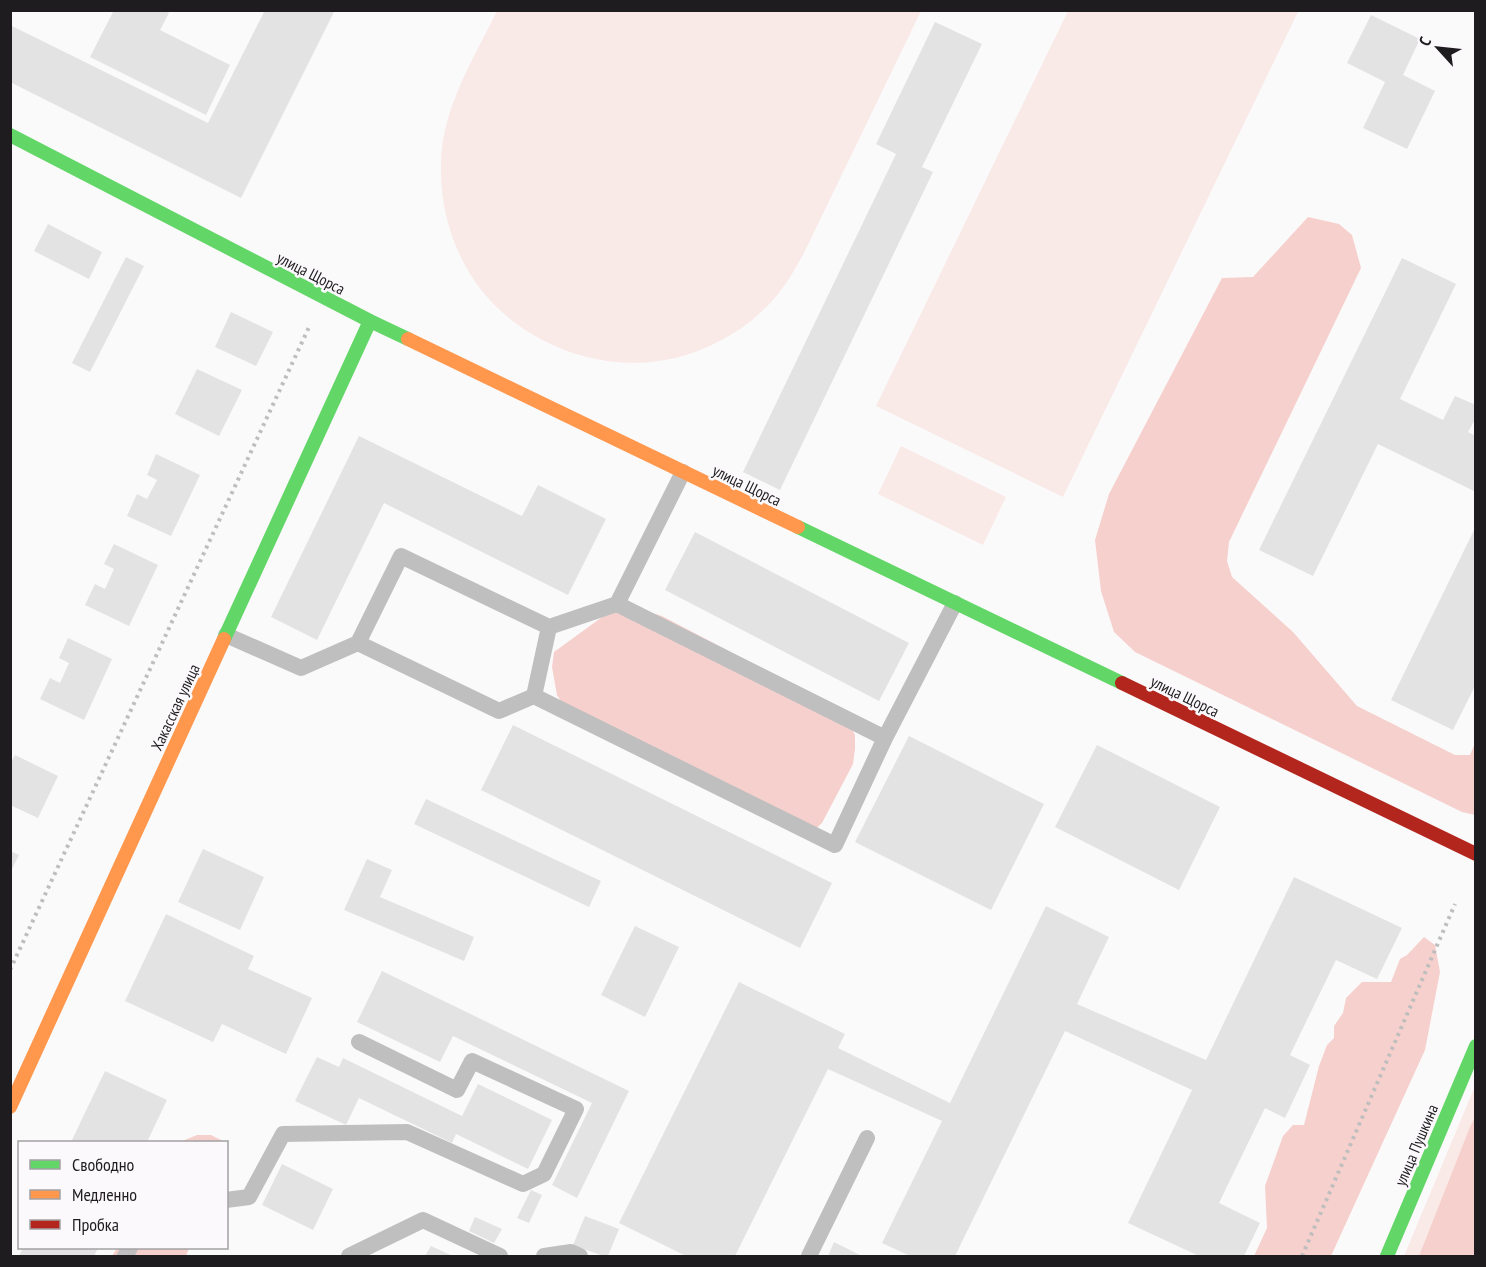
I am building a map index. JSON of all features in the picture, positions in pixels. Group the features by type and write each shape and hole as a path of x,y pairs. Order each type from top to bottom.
{"street":[{"name":"улица Щорса","path":"10,135 370,321 1476,854"},
{"name":"Хакасская улица","path":"10,1107 370,321"},
{"name":"улица Пушкина","path":"1387,1257 1476,1046"}],"lane":[{"path":"226,635 301,668 358,643 401,556 549,627 617,604 683,472"},
{"path":"358,643 499,711 534,696 835,845 885,738 955,603"},
{"path":"617,604 885,738"},
{"path":"534,696 549,627"},
{"path":"228,1200 249,1197 283,1134 407,1132 523,1184 544,1174 576,1109 472,1061 457,1090 359,1042"},
{"path":"810,1257 867,1138"},
{"path":"349,1257 423,1220 500,1257"},
{"path":"544,1257 571,1252 580,1257"}],"path":[{"path":"10,970 311,323"},
{"path":"1302,1257 1455,904"}],"shaded area":[{"path":"497,10 921,11 803,255 778,293 751,321 711,345 668,360 631,363 603,360 575,353 548,343 523,329 501,311 482,290 466,267 454,242 446,216 442,190 443,143 453,103"},
{"path":"1296,10 1298,12 1063,497 876,406 1068,11"},
{"path":"1308,217 1339,224 1352,235 1361,268 1229,542 1227,561 1232,577 1293,632 1357,706 1455,755 1470,755 1475,743 1475,815 1462,812 1135,652 1114,632 1101,591 1095,540 1109,494 1222,278 1253,277"},
{"path":"901,446 1006,497 983,545 878,494"},
{"path":"636,608 662,616 830,704 849,723 855,735 853,764 822,823 810,834 572,720 557,695 552,667 554,652 609,612"},
{"path":"1424,937 1435,945 1440,972 1425,1050 1331,1256 1254,1256 1267,1228 1265,1186 1283,1136 1293,1125 1304,1125 1319,1066 1327,1045 1334,1038 1334,1026 1343,1013 1346,998 1362,982 1391,982 1400,959"},
{"path":"1475,1086 1475,1256 1404,1256"},
{"path":"1475,1117 1475,1256 1419,1256 1470,1127"},
{"path":"197,1135 211,1135 222,1141 182,1141"},
{"path":"116,1249 189,1249 186,1256 112,1256"}],"building":[{"path":"114,10 165,10 169,13 160,30 230,65 206,115 90,57"},
{"path":"265,10 335,10 241,198 10,82 10,25 208,123"},
{"path":"1371,15 1420,39 1403,75 1435,91 1407,149 1363,128 1385,82 1347,63"},
{"path":"935,22 982,44 922,167 933,172 780,490 743,472 896,154 876,144"},
{"path":"48,224 102,252 89,279 34,251"},
{"path":"126,257 144,266 90,372 72,363"},
{"path":"1402,258 1456,284 1400,399 1443,420 1455,396 1476,405 1476,418 1468,432 1476,436 1476,492 1378,444 1313,576 1259,550"},
{"path":"231,312 273,332 256,366 215,347"},
{"path":"197,369 242,390 219,436 175,414"},
{"path":"359,436 522,516 538,485 606,519 568,595 384,503 317,640 271,617"},
{"path":"156,454 200,475 171,536 127,516 137,494 147,499 157,480 147,475"},
{"path":"1476,526 1476,684 1453,730 1391,700"},
{"path":"695,532 909,643 879,701 665,590"},
{"path":"114,544 158,565 129,626 85,605 95,584 105,589 114,569 104,564"},
{"path":"68,638 112,659 84,720 40,699 50,678 60,683 69,663 59,658"},
{"path":"513,725 832,883 800,948 481,790"},
{"path":"909,736 1044,804 991,910 855,842"},
{"path":"1097,745 1220,807 1179,890 1055,827"},
{"path":"15,755 58,776 38,818 10,805 10,764"},
{"path":"426,799 601,881 589,907 414,824"},
{"path":"203,849 264,877 240,930 178,902"},
{"path":"10,851 19,855 10,873"},
{"path":"367,859 392,870 380,897 474,937 464,961 344,910"},
{"path":"1294,877 1402,928 1377,979 1336,960 1290,1055 1310,1065 1285,1118 1265,1108 1219,1203 1260,1223 1244,1256 1199,1256 1128,1223 1192,1090 1065,1031 955,1256 910,1256 882,1243 942,1121 828,1069 735,1256 686,1256 619,1223 739,982 845,1034 838,1048 950,1103 1046,906 1109,937 1077,1004 1206,1060"},
{"path":"166,914 254,956 248,969 312,998 286,1054 222,1024 213,1042 125,1001"},
{"path":"635,926 679,947 645,1017 601,995"},
{"path":"382,971 629,1091 577,1198 552,1185 592,1103 453,1036 440,1062 357,1022"},
{"path":"317,1057 339,1067 343,1058 462,1116 478,1084 552,1120 528,1169 456,1134 452,1143 359,1098 346,1125 295,1101"},
{"path":"105,1071 167,1100 147,1141 71,1141"},
{"path":"282,1164 333,1189 313,1230 262,1205"},
{"path":"531,1190 542,1195 529,1223 517,1218"},
{"path":"585,1216 619,1229 608,1256 573,1245"},
{"path":"475,1217 502,1229 494,1243 469,1231"},
{"path":"834,1242 862,1256 828,1256"},
{"path":"431,1246 453,1256 425,1256"},
{"path":"22,1249 98,1249 94,1256 19,1256"}],"traffic: fast":[{"path":"10,135 408,339"},
{"path":"224,639 370,321"},
{"path":"798,527 1122,683"},
{"path":"1387,1256 1476,1046"}],"traffic: slow":[{"path":"408,339 798,527"},
{"path":"10,1107 224,639"}],"traffic: jam":[{"path":"1122,683 1476,854"}]}
